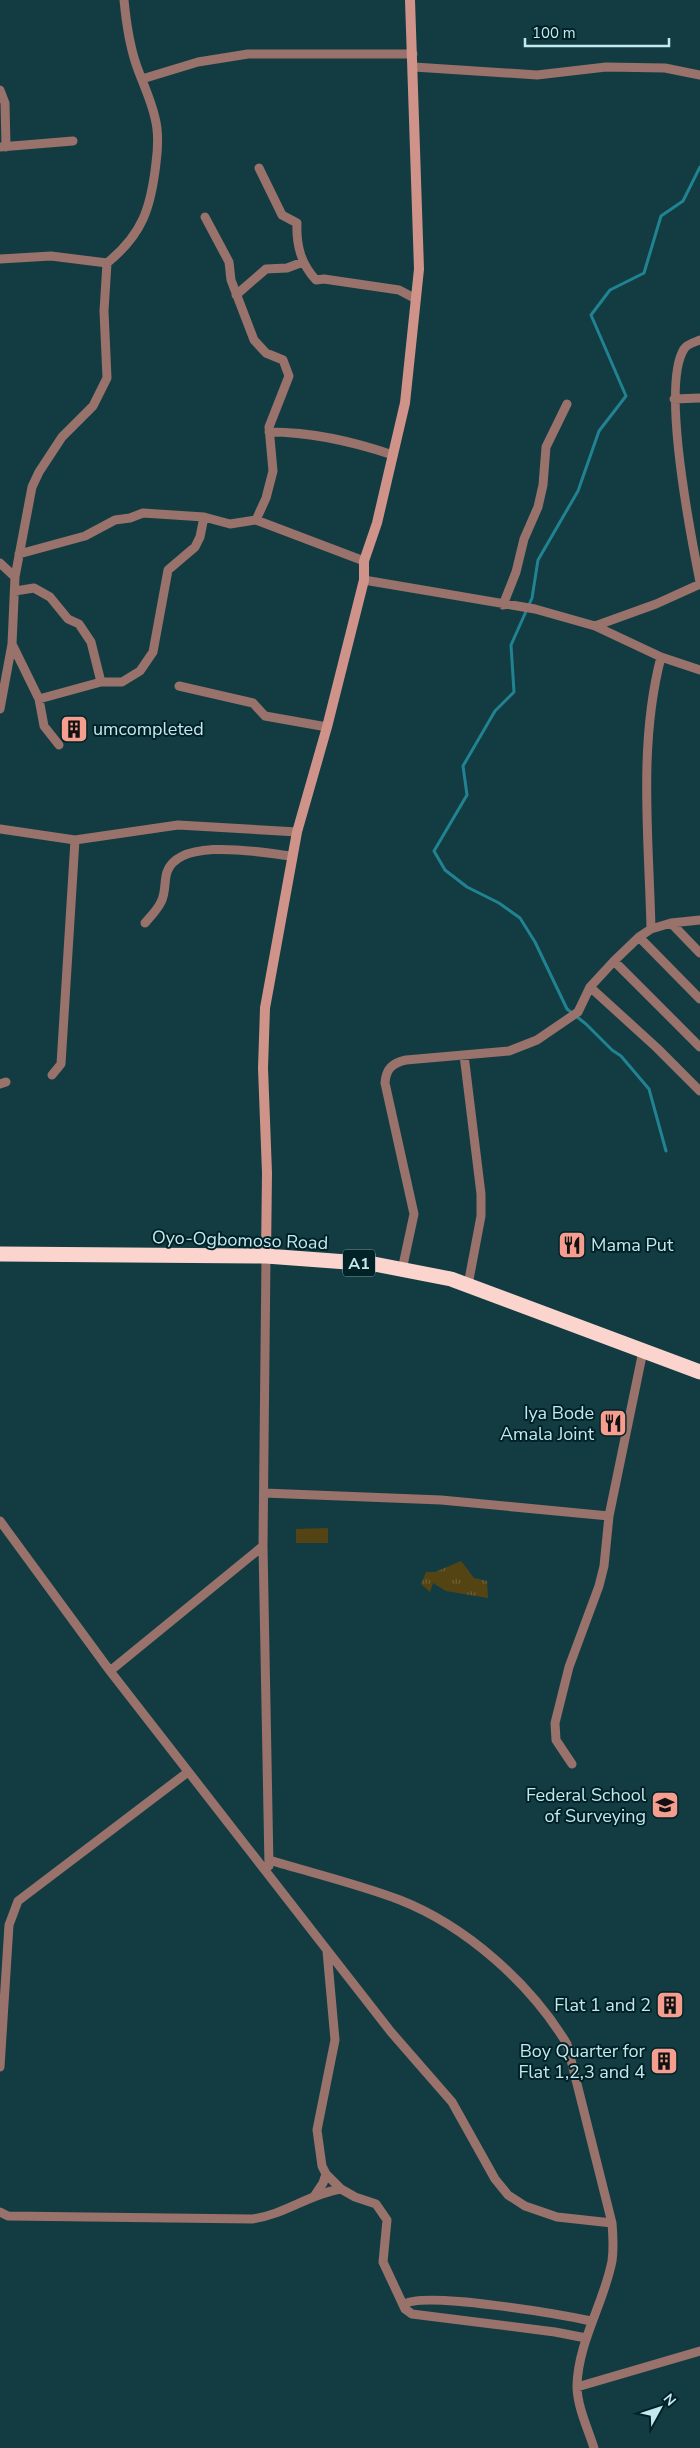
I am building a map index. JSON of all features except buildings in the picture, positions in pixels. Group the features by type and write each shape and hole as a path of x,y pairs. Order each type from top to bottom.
{"highway":[{"name":"Oyo-Ogbomoso Road","path":"0,1254 266,1256 374,1264 451,1279 700,1372"}],"street":[{"path":"0,259 51,256 107,262 118,254 135,233 152,197 158,140 156,118 132,50 124,0"},
{"path":"269,1876 263,1546 267,1173 263,1068 265,1008 296,832 327,727 364,580 364,561 377,523 404,403 419,268 414,67 410,0"},
{"path":"142,79 198,62 248,54 413,54"},
{"path":"414,67 537,75 606,67 665,68 700,75"},
{"path":"0,90 5,103 3,147 74,141"},
{"path":"259,168 282,215 297,224 303,262 316,280 324,279 399,290 416,299"},
{"path":"206,217 229,262 231,280 236,295 258,346 266,353 278,356 287,367 288,376 269,432 273,471 266,498 256,520"},
{"path":"0,709 12,644 15,577 32,487 39,472 62,437 93,406 107,378 104,311 107,262"},
{"path":"236,295 266,269 287,268 303,262"},
{"path":"595,626 656,604 700,583 682,472 674,399 680,358 685,347 700,340"},
{"path":"674,399 700,398"},
{"path":"503,605 516,572 524,539 538,507 543,485 546,447 567,404"},
{"path":"269,432 324,436 351,441 393,455"},
{"path":"19,554 85,536 115,520 130,518 143,513 158,516 204,517 230,524 256,520 364,561"},
{"path":"38,698 101,682 122,682 140,671 150,659 168,570 195,547 200,537 204,517"},
{"path":"0,563 15,577"},
{"path":"364,580 535,609 595,626 661,657 700,670"},
{"path":"15,591 34,588 50,597 68,619 78,624 91,642 101,682"},
{"path":"12,644 38,698 44,726 59,745"},
{"path":"651,929 647,794 649,720 661,657"},
{"path":"178,686 253,703 265,716 327,727"},
{"path":"0,829 75,840 178,825 296,832"},
{"path":"52,1076 61,1064 75,840"},
{"path":"145,923 162,901 167,872 173,862 184,854 207,850 237,850 292,856"},
{"path":"402,1270 414,1214 385,1083 386,1074 395,1062 509,1051 537,1040 569,1020 578,1012 590,987 614,960 639,937 651,929 671,923 700,920"},
{"path":"671,923 700,953"},
{"path":"639,937 700,999"},
{"path":"614,960 700,1046"},
{"path":"590,987 657,1048 700,1091"},
{"path":"464,1055 481,1194 481,1216 468,1286"},
{"path":"572,1764 556,1740 555,1723 569,1667 599,1586 604,1566 609,1516 642,1351"},
{"path":"264,1492 441,1500 609,1516"},
{"path":"0,1520 110,1670 188,1772 391,2032 452,2102 494,2179 508,2195 525,2206 557,2217 612,2223"},
{"path":"110,1670 263,1546"},
{"path":"0,2067 9,1925 18,1902 188,1772"},
{"path":"269,1860 399,1900 452,1926 491,1957 520,1984 558,2029 567,2044 612,2223 614,2247 612,2262 586,2338 577,2387 582,2413 594,2448"},
{"path":"327,1950 335,2040 317,2130 322,2166 326,2174 341,2189 355,2197 376,2204 387,2220 383,2262 403,2305 412,2314 555,2332 586,2338"},
{"path":"315,2195 323,2183 326,2174"},
{"path":"0,2212 8,2216 252,2219 278,2213 315,2195 341,2189"},
{"path":"403,2305 416,2300 488,2304 591,2321"},
{"path":"577,2387 700,2351"}],"green space":[{"path":"328,1528 328,1543 296,1543 296,1529"},
{"path":"461,1561 474,1578 487,1581 488,1598 446,1591 433,1583 430,1592 421,1584 426,1572 435,1572"}],"waterway":[{"path":"666,1151 649,1089 621,1056 567,1009 535,942 520,918 499,903 467,887 445,870 434,851 467,795 463,766 495,711 514,692 511,645 532,598 538,560 578,491 599,431 626,396 591,315 610,290 644,273 661,216 683,201 700,167"}],"place":[{"name":"umcompleted","path":"74,729"},
{"name":"Mama Put","path":"572,1245"},
{"name":"Iya Bode Amala Joint","path":"613,1423"},
{"name":"Federal School of Surveying","path":"665,1805"},
{"name":"Flat 1 and 2","path":"670,2005"},
{"name":"Boy Quarter for Flat 1,2,3 and 4","path":"664,2061"}]}
